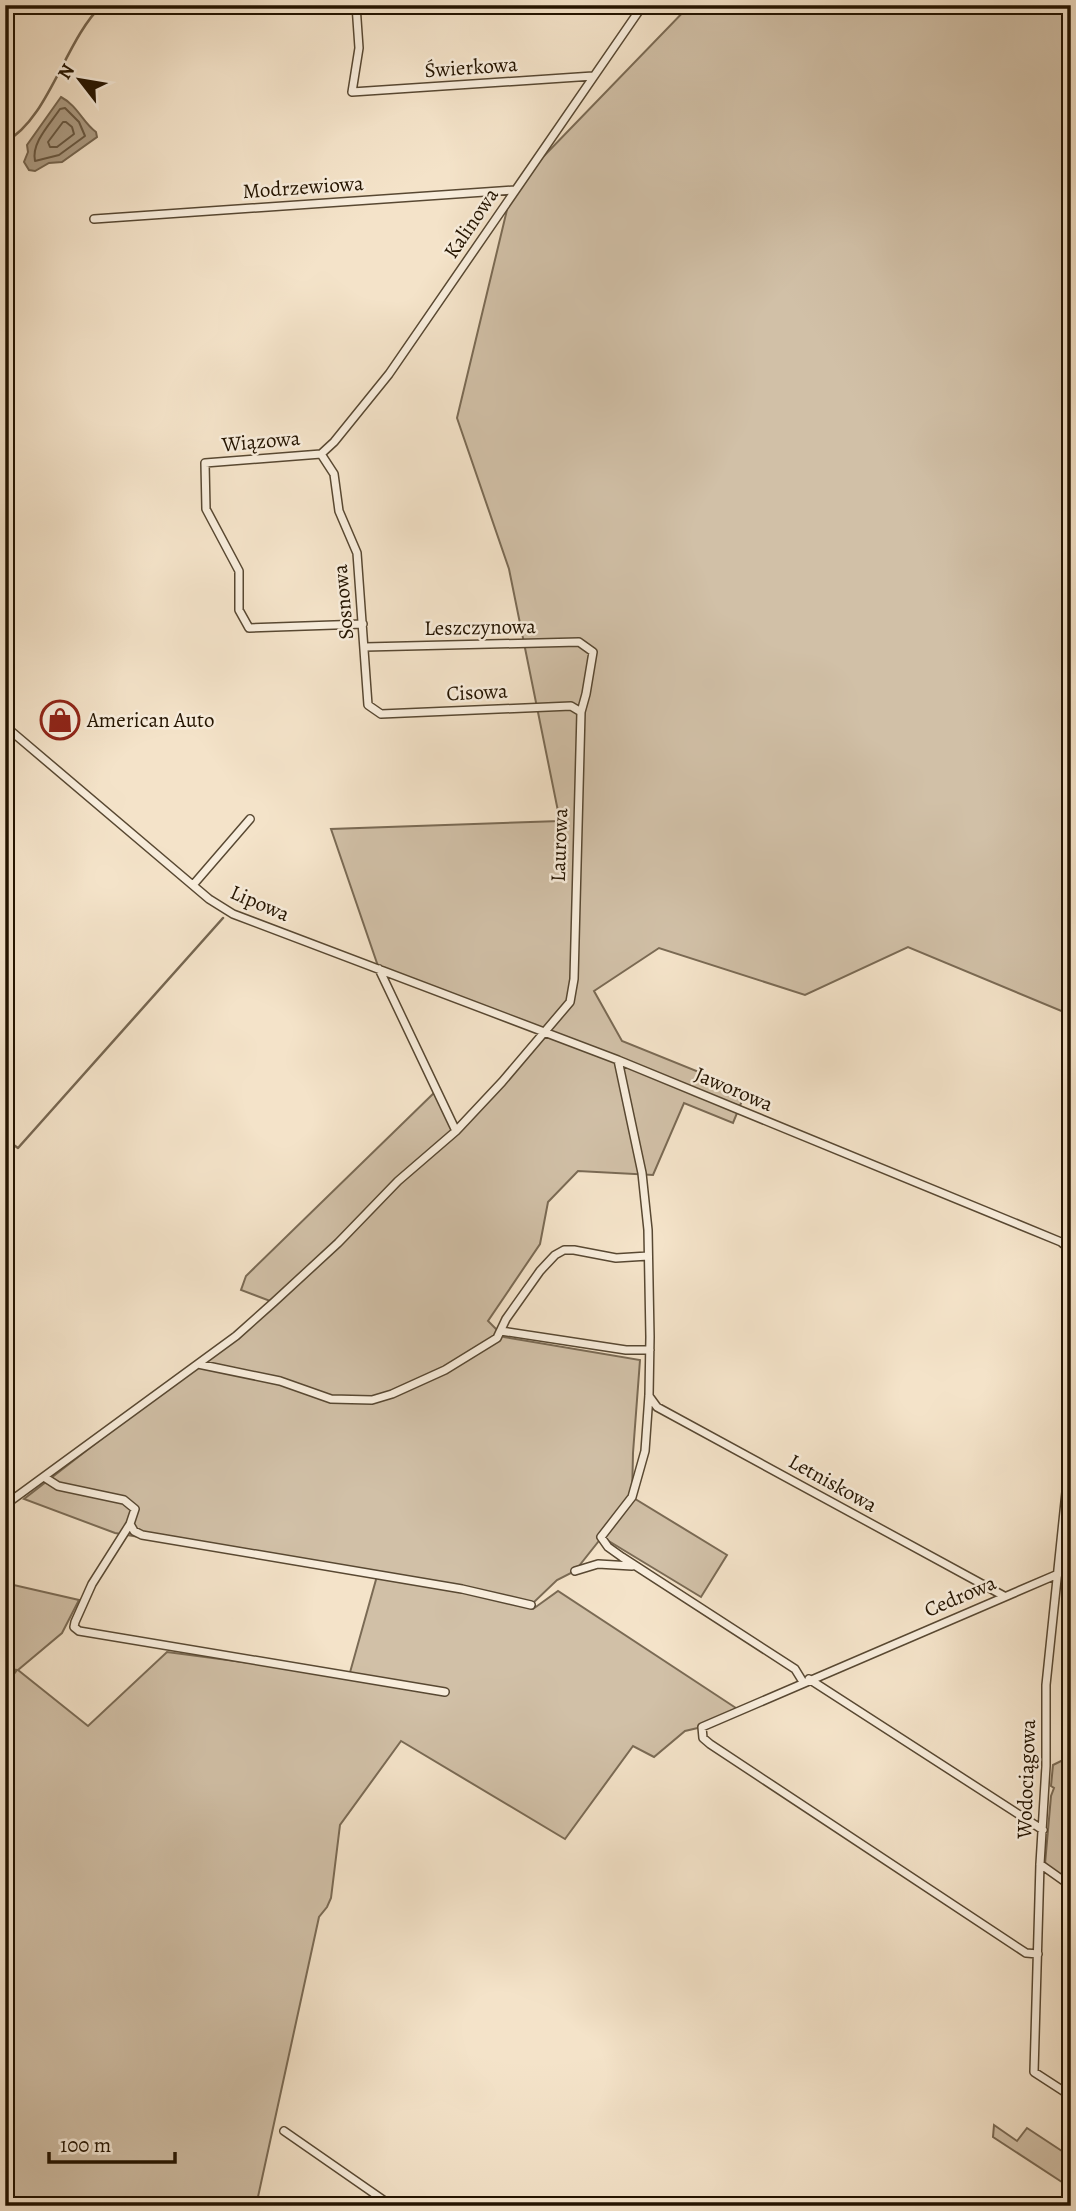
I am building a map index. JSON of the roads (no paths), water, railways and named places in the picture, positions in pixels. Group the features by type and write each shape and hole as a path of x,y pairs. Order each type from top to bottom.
{"street":[{"name":"Świerkowa","path":"356,5 359,48 352,92 593,76"},
{"name":"Kalinowa","path":"321,454 334,442 389,374 643,5"},
{"name":"Modrzewiowa","path":"94,219 515,190"},
{"name":"Wiązowa","path":"321,454 205,463 206,509 239,571 239,610 249,628 363,624"},
{"name":"Sosnowa","path":"321,454 334,474 339,511 357,553 368,705 373,711"},
{"name":"Leszczynowa","path":"365,647 579,642 593,652"},
{"name":"Laurowa","path":"5,1505 236,1336 338,1243 398,1181 456,1131 570,1002 574,979 581,712 593,652"},
{"name":"Cisowa","path":"373,711 381,714 571,706 581,712"},
{"name":"Lipowa","path":"5,726 215,903 233,914 379,969"},
{"path":"193,885 250,819"},
{"name":"Jaworowa","path":"379,969 618,1060 1061,1242 1071,1250"},
{"path":"379,969 456,1131"},
{"path":"618,1060 642,1173 648,1256 649,1395 645,1451 632,1497 601,1537 608,1546 640,1568 780,1658 806,1681 1043,1830"},
{"path":"198,1364 280,1381 331,1399 372,1399 392,1394 445,1370 497,1338 506,1319 540,1271 555,1255 564,1250 616,1258 648,1256"},
{"path":"501,1331 626,1350 650,1350"},
{"name":"Letniskowa","path":"649,1395 657,1406 1004,1596"},
{"name":"Wodociągowa","path":"1071,1444 1046,1685 1046,1766 1040,1864 1034,2072 1071,2096"},
{"path":"44,1477 58,1486 124,1500 135,1509 130,1524 92,1584 75,1622 74,1627 79,1631 444,1692"},
{"path":"130,1524 134,1531 142,1535 462,1589 531,1605"},
{"path":"575,1571 604,1564 640,1568"},
{"name":"Cedrowa","path":"1038,1954 1026,1953 702,1738 702,1727 1058,1574"},
{"path":"1040,1864 1071,1886"},
{"path":"284,2130 392,2206"}],"water":[{"path":"61,97 96,132 97,137 62,162 49,163 35,171 29,170 24,162 28,152 27,145"}],"waterway":[{"path":"5,142 34,116 77,38 102,5"},
{"path":"5,1139 18,1148 223,918"}],"place":[{"name":"American Auto","path":"60,720"}]}
